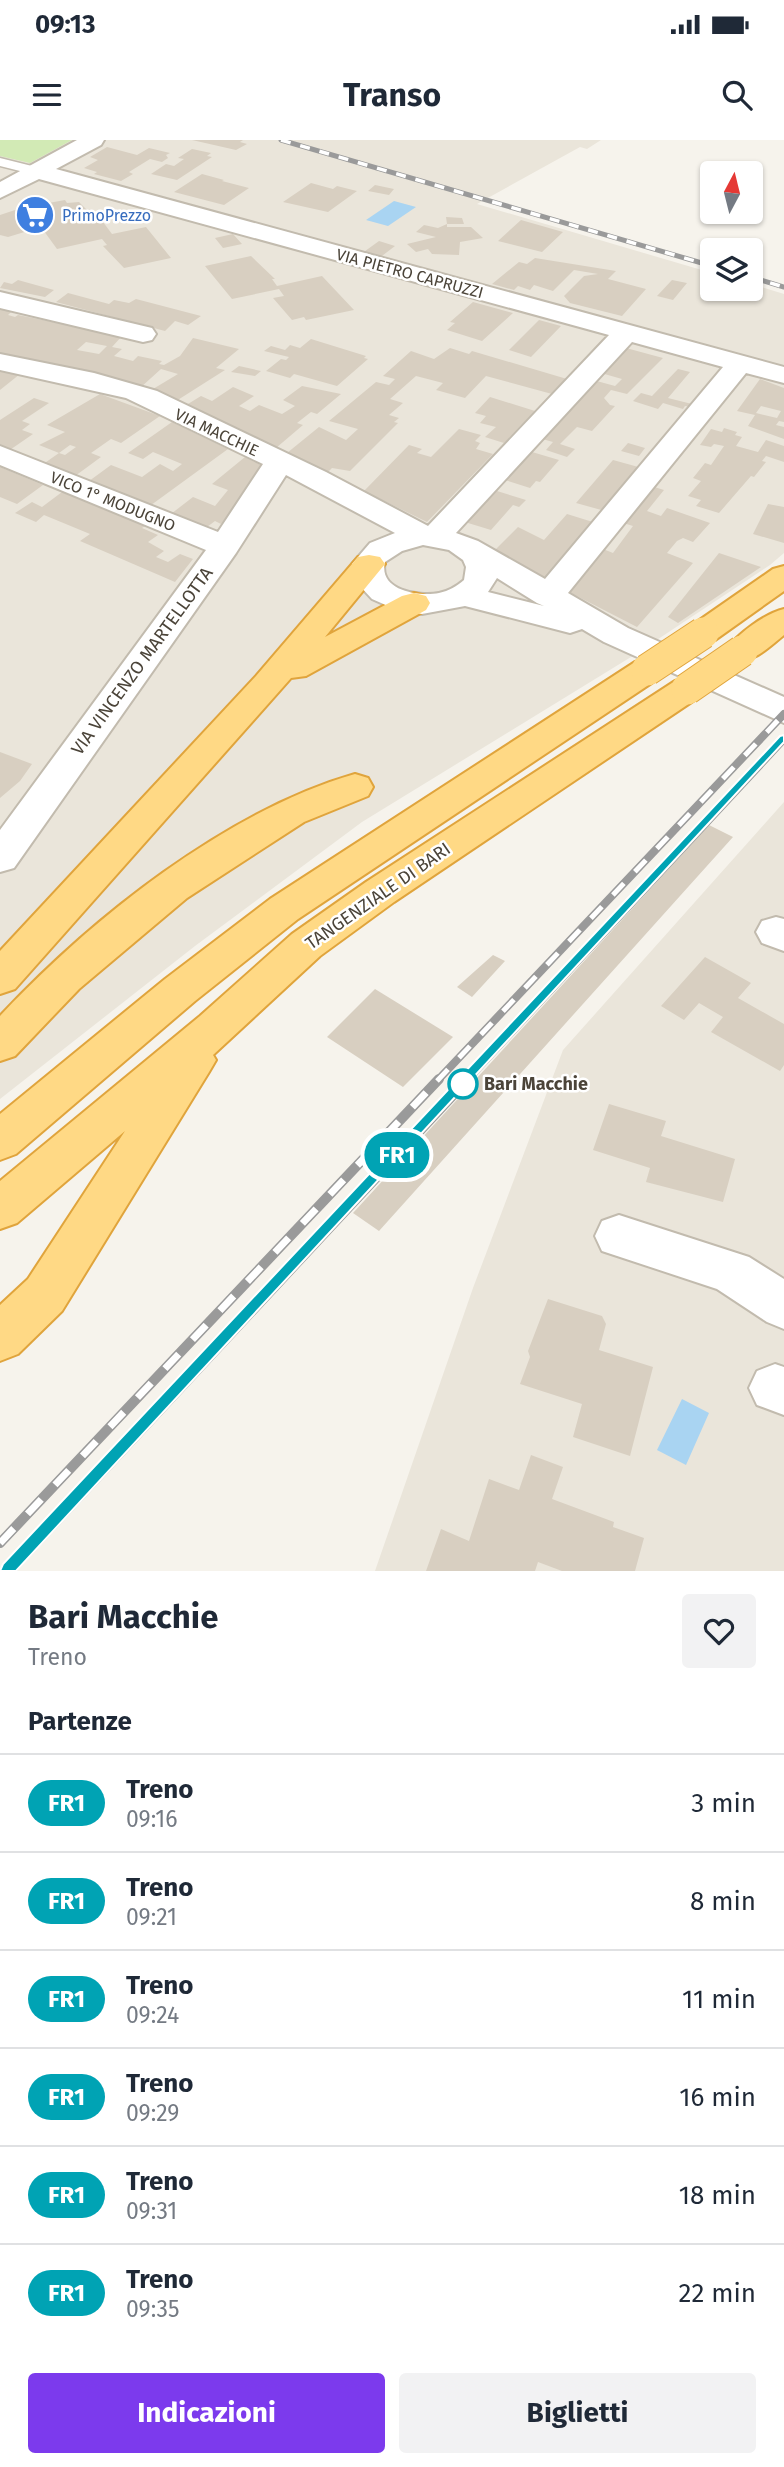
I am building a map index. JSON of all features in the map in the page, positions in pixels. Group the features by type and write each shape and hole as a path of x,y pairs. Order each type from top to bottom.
{"highway":[{"path":"0,978 268,684 376,555"},
{"path":"0,1140 180,990 314,888 648,670 784,576"},
{"path":"268,684 414,603"},
{"name":"TANGENZIALE DI BARI","path":"0,1209 215,1028 306,945 428,860 687,690 784,619"},
{"path":"0,1044 62,980 148,907 210,862 293,811 355,787"},
{"path":"0,1338 45,1295 215,1028"}],"street":[{"path":"0,191 93,140"},
{"name":"VIA PIETRO CAPRUZZI","path":"36,171 784,375"},
{"path":"0,300 142,334"},
{"path":"429,536 626,332"},
{"name":"VIA MACCHIE","path":"0,362 127,389 350,494 429,536"},
{"path":"548,596 740,363"},
{"name":"VICO 1° MODUGNO","path":"0,455 225,546"},
{"name":"VIA VINCENZO MARTELLOTTA","path":"6,839 225,546 279,462"},
{"path":"350,494 376,555"},
{"path":"473,551 483,570 481,579 463,596 447,601 414,603 384,593 374,584 369,574 376,555 394,541 429,536 450,539 473,551 616,635 784,711"},
{"path":"463,596 616,635"},
{"path":"619,1236 732,1272 784,1306"}],"lane":[{"path":"0,162 36,171"}],"shaded area":[{"path":"0,140 601,140 587,149 580,147 477,204 700,269 700,301 763,301 763,288 784,294 784,553 631,657 362,822 195,946 0,1099"},
{"path":"784,802 784,1571 375,1571 473,1288 563,1050"}],"green space":[{"path":"0,140 72,140 30,163 0,156"}],"water":[{"path":"394,201 416,207 388,226 366,220"},
{"path":"682,1399 709,1413 686,1465 657,1450"}],"building":[{"path":"192,140 243,140 240,142 247,144 236,150"},
{"path":"107,147 137,155 149,148 170,153 162,162 150,159 129,172 133,174 121,181 94,174 97,172 84,168 98,160 90,157"},
{"path":"192,149 211,153 207,156 212,157 177,180 151,174 166,164 174,166 184,159 178,158"},
{"path":"202,174 249,188 224,205 174,192"},
{"path":"311,183 333,189 337,186 357,191 328,212 283,202"},
{"path":"375,185 394,189 389,195 368,191"},
{"path":"65,200 67,203 79,202 88,211 94,210 112,234 146,227 171,258 124,268 103,246 107,245 102,239 57,249 41,227 8,237 0,235 0,215"},
{"path":"446,217 462,218 464,224 447,224"},
{"path":"521,220 563,232 542,252 498,241"},
{"path":"447,224 447,227 471,227 483,238 460,242 459,255 432,254 428,249 416,252 407,244 436,237 416,232 424,225 438,228"},
{"path":"233,234 242,244 223,248 215,238"},
{"path":"379,241 395,246 378,259 361,254"},
{"path":"251,256 275,279 272,279 277,286 322,276 354,310 306,320 304,317 292,320 273,298 284,296 279,289 232,299 205,266"},
{"path":"535,258 616,271 608,279 646,289 622,316 570,303 564,296 584,276 598,274 574,270 553,291 534,285 530,290 518,286 514,290 492,284 519,262 527,264"},
{"path":"18,280 54,290 45,297 0,288 4,282 12,284"},
{"path":"672,280 687,283 673,300 657,296"},
{"path":"68,293 109,304 114,300 129,303 136,299 201,316 188,325 175,321 165,331 56,302"},
{"path":"473,302 513,313 482,341 447,330 455,323 450,322"},
{"path":"0,305 15,308 8,315 15,317 18,315 122,336 112,347 122,349 114,356 133,361 138,356 162,361 159,364 164,365 180,356 193,338 239,349 216,368 225,370 173,403 148,392 178,374 161,369 140,388 109,376 0,354","holes":["86,342 107,346 99,354 77,350"]},
{"path":"539,320 561,326 531,357 509,350"},
{"path":"311,339 366,356 364,358 368,359 337,386 294,374 290,378 266,371 281,359 286,360 289,357 264,351 271,346 285,350 290,345 300,348"},
{"path":"450,348 469,354 472,351 567,379 552,394 486,376 465,398 436,390 443,383 416,376 390,399 403,403 389,415 399,418 394,422 398,423 350,471 332,468 327,473 287,453 319,427 346,440 358,429 329,421 376,382 389,385 395,379 383,376 411,351 434,359"},
{"path":"626,348 663,358 627,394 611,390 604,398 610,405 615,406 592,431 577,427 560,444 575,449 567,457 546,450 553,442 535,437 593,380 615,386 622,379 601,373"},
{"path":"239,366 261,371 255,376 231,372"},
{"path":"0,369 20,374 0,390"},
{"path":"678,369 690,372 668,398 692,404 690,407 685,406 683,409 663,403 658,409 633,401 641,393 652,396"},
{"path":"760,379 784,388 784,422 779,421 776,425 784,427 784,439 748,426 755,415 737,411","holes":["761,406 781,411 777,418 756,413"]},
{"path":"302,386 341,394 317,414 311,412 297,423 303,425 276,448 183,407 201,396 212,401 233,387 254,396 239,406 250,411 259,405 282,414 295,406 283,400"},
{"path":"100,394 160,416 121,443 111,439 91,453 101,457 71,479 39,467 59,453 39,445 65,432 47,425","holes":["70,445 76,447 65,455 59,453"]},
{"path":"490,397 535,411 504,443 485,437 496,427 480,423 486,416 475,413"},
{"path":"34,398 49,403 22,421 30,424 22,430 33,434 4,454 0,452 0,420"},
{"path":"172,422 228,449 147,508 85,484 111,465 142,477 160,464 173,471 182,464 153,452 143,459 128,453"},
{"path":"724,428 737,432 735,435 742,437 736,446 758,452 766,440 784,446 784,462 766,456 762,461 766,462 754,477 751,476 719,513 696,506 701,500 688,496 701,481 693,478 705,463 711,465 724,446 700,445 711,429 722,432"},
{"path":"459,429 481,435 475,441 480,443 476,449 493,454 427,522 364,491 409,445 422,449 417,453 431,457"},
{"path":"628,443 645,448 639,456 621,451"},
{"path":"522,449 559,460 540,482 536,481 530,488 499,478"},
{"path":"245,457 265,467 221,524 215,521 203,530 167,517 193,497 215,506 228,490 212,484"},
{"path":"613,460 642,468 605,511 576,503"},
{"path":"0,467 43,485 17,504 0,497"},
{"path":"648,485 664,490 647,511 661,516 667,508 710,523 693,542 683,538 667,553 693,563 637,627 569,592 603,549 613,553 633,526 620,522"},
{"path":"497,491 526,500 519,507 513,505 491,530 455,519 478,494 490,498"},
{"path":"62,492 145,526 142,528 158,535 148,542 164,551 156,557 168,562 180,554 193,559 175,582 80,541 90,534 44,515 36,522 15,513 32,502 42,507"},
{"path":"768,504 784,507 784,543 753,534"},
{"path":"567,514 596,523 547,583 491,554 518,527 544,540"},
{"path":"719,553 761,567 678,623 668,617"},
{"path":"0,752 32,764 20,781 0,798"},
{"path":"709,825 733,837 379,1231 353,1213"},
{"path":"493,955 505,961 472,997 457,987"},
{"path":"705,957 751,983 738,998 784,1024 784,1065 780,1071 711,1032 723,1017 699,1003 684,1020 661,1006"},
{"path":"375,989 453,1037 403,1087 327,1037"},
{"path":"609,1104 666,1121 661,1136 735,1159 723,1202 646,1182 650,1168 593,1150"},
{"path":"548,1299 602,1316 606,1324 599,1350 653,1367 630,1456 573,1437 582,1404 520,1384 530,1357 528,1351"},
{"path":"531,1455 563,1467 552,1499 614,1522 613,1527 644,1538 635,1571 562,1571 538,1562 535,1571 426,1571 441,1529 469,1541 489,1479 519,1490"}],"railway":[{"path":"281,140 700,262"},
{"path":"763,281 784,287"},
{"path":"437,1081 784,714"},
{"path":"466,1081 784,739"},
{"path":"0,1543 439,1079"},
{"path":"10,1571 468,1079"}],"train":[{"name":"FR1","path":"10,1571 784,739"}],"place":[{"name":"PrimoPrezzo","path":"35,215"},
{"name":"Bari Macchie","path":"463,1084"}]}
